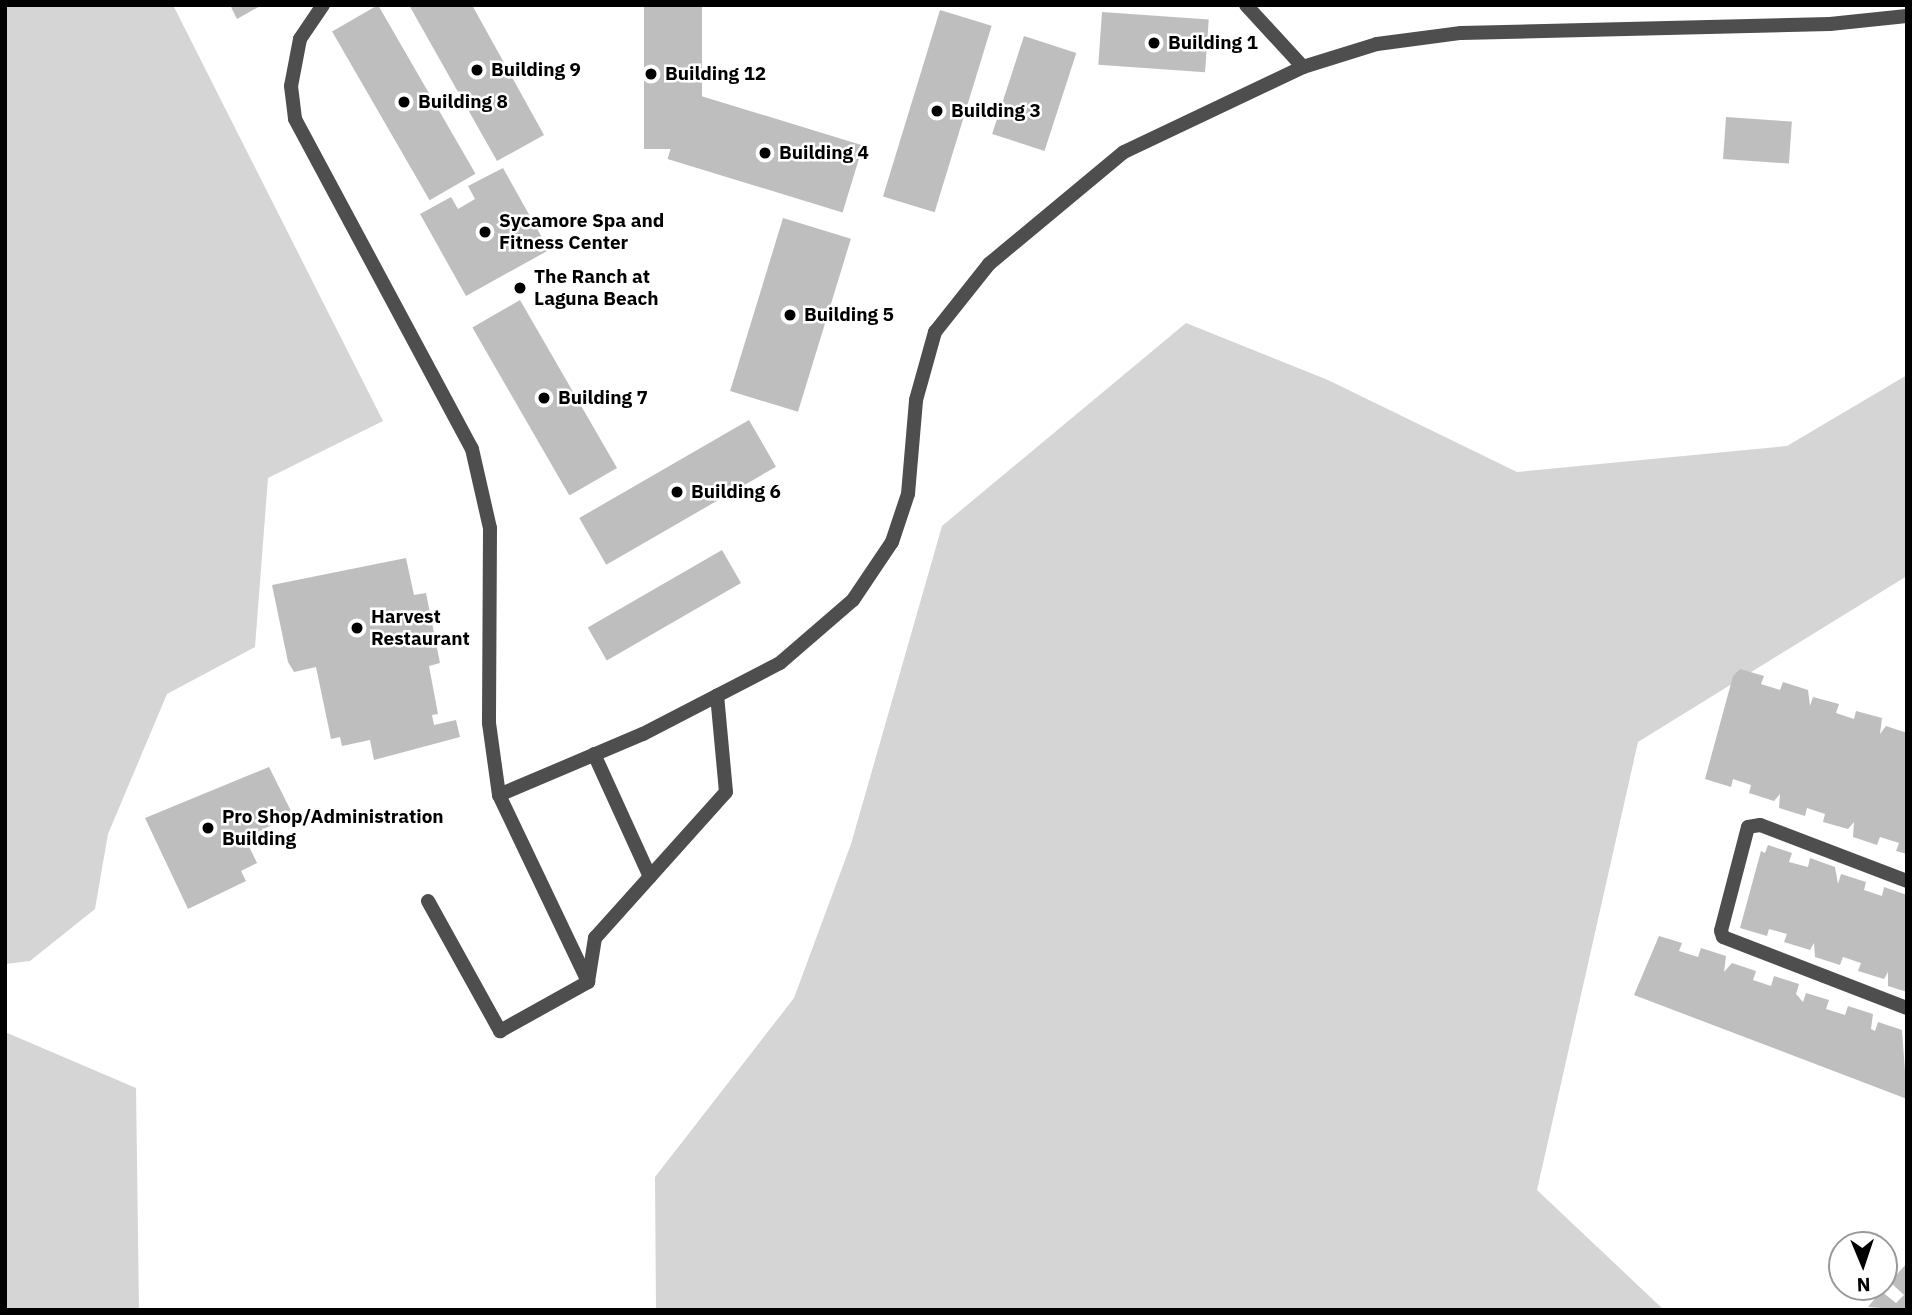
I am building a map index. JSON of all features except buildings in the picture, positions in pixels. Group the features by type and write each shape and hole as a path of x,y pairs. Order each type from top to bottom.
{"street":[{"path":"323,5 300,38 292,86 295,119 472,449 490,528 489,723 499,795 588,982"},
{"path":"1246,5 1303,67"},
{"path":"499,795 594,754 779,663 853,600 892,542 908,494 916,400 935,332 989,264 1124,152 1303,67 1377,44 1461,33 1830,24 1907,16"},
{"path":"588,982 595,938 726,792 717,695"},
{"path":"594,754 650,877"},
{"path":"1907,881 1760,825 1748,827 1721,931 1723,937 1907,1008"},
{"path":"428,901 500,1031 588,982"}],"shaded area":[{"path":"5,5 173,5 383,421 268,478 255,647 167,694 108,834 95,909 30,961 5,964"},
{"path":"1186,323 1328,380 1517,472 1787,446 1907,375 1907,576 1638,742 1537,1190 1664,1310 656,1310 655,1177 794,998 851,844 942,526"},
{"path":"5,1032 136,1088 139,1310 5,1310"}],"place":[{"name":"Building 1","path":"1154,43"},
{"name":"Building 9","path":"477,70"},
{"name":"Building 12","path":"651,74"},
{"name":"Building 8","path":"404,102"},
{"name":"Building 3","path":"937,111"},
{"name":"Building 4","path":"765,153"},
{"name":"Sycamore Spa and Fitness Center","path":"485,232"},
{"name":"The Ranch at Laguna Beach","path":"520,288"},
{"name":"Building 5","path":"790,315"},
{"name":"Building 7","path":"544,398"},
{"name":"Building 6","path":"677,492"},
{"name":"Harvest Restaurant","path":"357,628"},
{"name":"Pro Shop/Administration Building","path":"208,828"}]}
